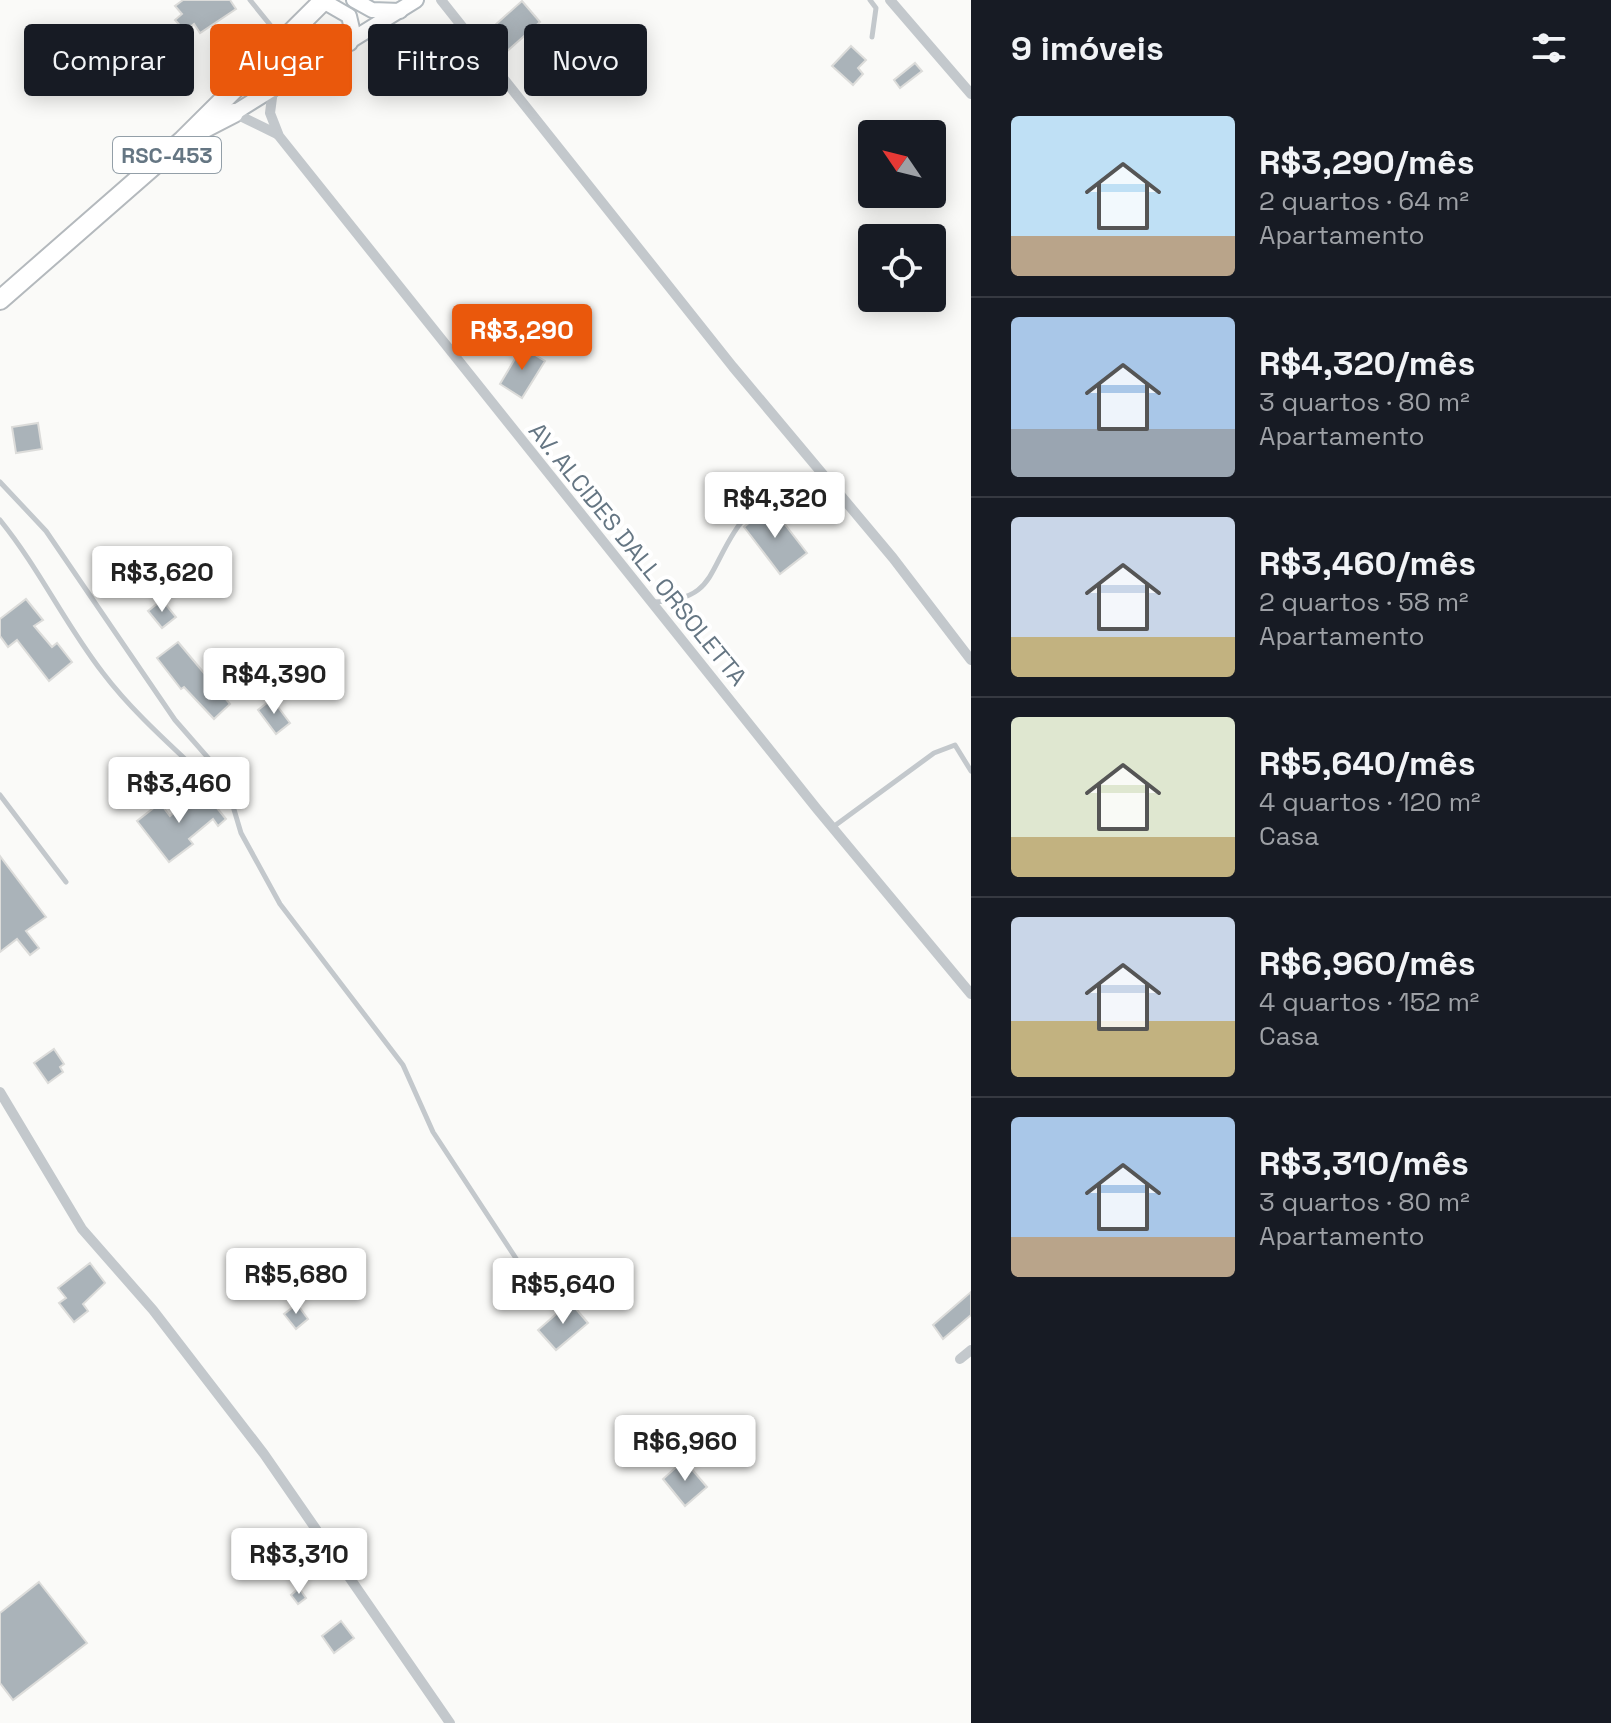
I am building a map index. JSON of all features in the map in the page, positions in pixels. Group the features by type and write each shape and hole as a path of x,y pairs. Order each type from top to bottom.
{"highway":[{"name":"RSC-453","path":"301,24 324,0"},
{"name":"RSC-453","path":"0,300 183,140 228,96"},
{"path":"183,140 234,113"}],"street":[{"path":"324,0 349,16 351,24"},
{"path":"354,0 372,10 401,11"},
{"path":"352,42 416,0"},
{"path":"441,0 733,367 893,558 971,660"},
{"path":"890,0 971,94"},
{"path":"234,113 263,96"},
{"path":"272,96 270,113 279,136"},
{"path":"234,113 279,136"},
{"name":"AV. ALCIDES DALL ORSOLETTA","path":"279,136 832,827 971,994"},
{"path":"0,1092 82,1229 153,1310 264,1454 450,1723"},
{"path":"960,1359 971,1350"}],"lane":[{"path":"250,0 270,24"},
{"path":"870,0 876,8 872,37"},
{"path":"0,482 46,531 175,720 224,776 241,833 280,904 403,1065 433,1132 521,1266"},
{"path":"652,602 678,601 705,586 735,530 767,493"},
{"path":"0,520 23,548 102,672 140,716 201,774"},
{"path":"832,827 934,753 955,745 971,771"},
{"path":"0,795 66,882"}],"building":[{"path":"183,0 230,0 236,9 200,33 194,24 179,24 175,20 182,14 175,6"},
{"path":"522,1 540,22 524,24 524,36 508,50 508,24 496,24"},
{"path":"851,46 866,60 858,68 863,74 853,85 832,66"},
{"path":"915,63 922,71 900,88 894,80"},
{"path":"522,347 545,361 522,398 500,384"},
{"path":"38,423 42,449 16,453 12,427"},
{"path":"770,505 807,553 780,574 744,527"},
{"path":"26,599 43,620 34,626 52,647 57,643 72,662 49,681 17,640 8,647 0,636 0,619"},
{"path":"162,600 176,617 162,628 148,611"},
{"path":"178,642 230,704 214,719 184,687 181,689 157,658"},
{"path":"272,699 290,723 276,734 258,710"},
{"path":"192,797 199,805 208,797 226,819 218,826 213,819 189,839 193,844 169,862 137,821 160,803 170,816"},
{"path":"0,856 46,917 26,931 39,948 30,955 17,939 0,952"},
{"path":"54,1049 64,1064 60,1067 63,1072 48,1083 34,1063"},
{"path":"90,1263 105,1283 83,1304 88,1311 74,1322 59,1303 66,1298 58,1288"},
{"path":"971,1292 971,1315 943,1339 933,1325"},
{"path":"570,1302 588,1323 556,1350 538,1330"},
{"path":"297,1304 308,1319 296,1329 284,1314"},
{"path":"684,1460 707,1487 685,1506 663,1479"},
{"path":"39,1582 87,1643 13,1700 0,1683 0,1613"},
{"path":"299,1588 306,1598 298,1604 291,1595"},
{"path":"341,1621 354,1638 334,1653 322,1636"}]}
